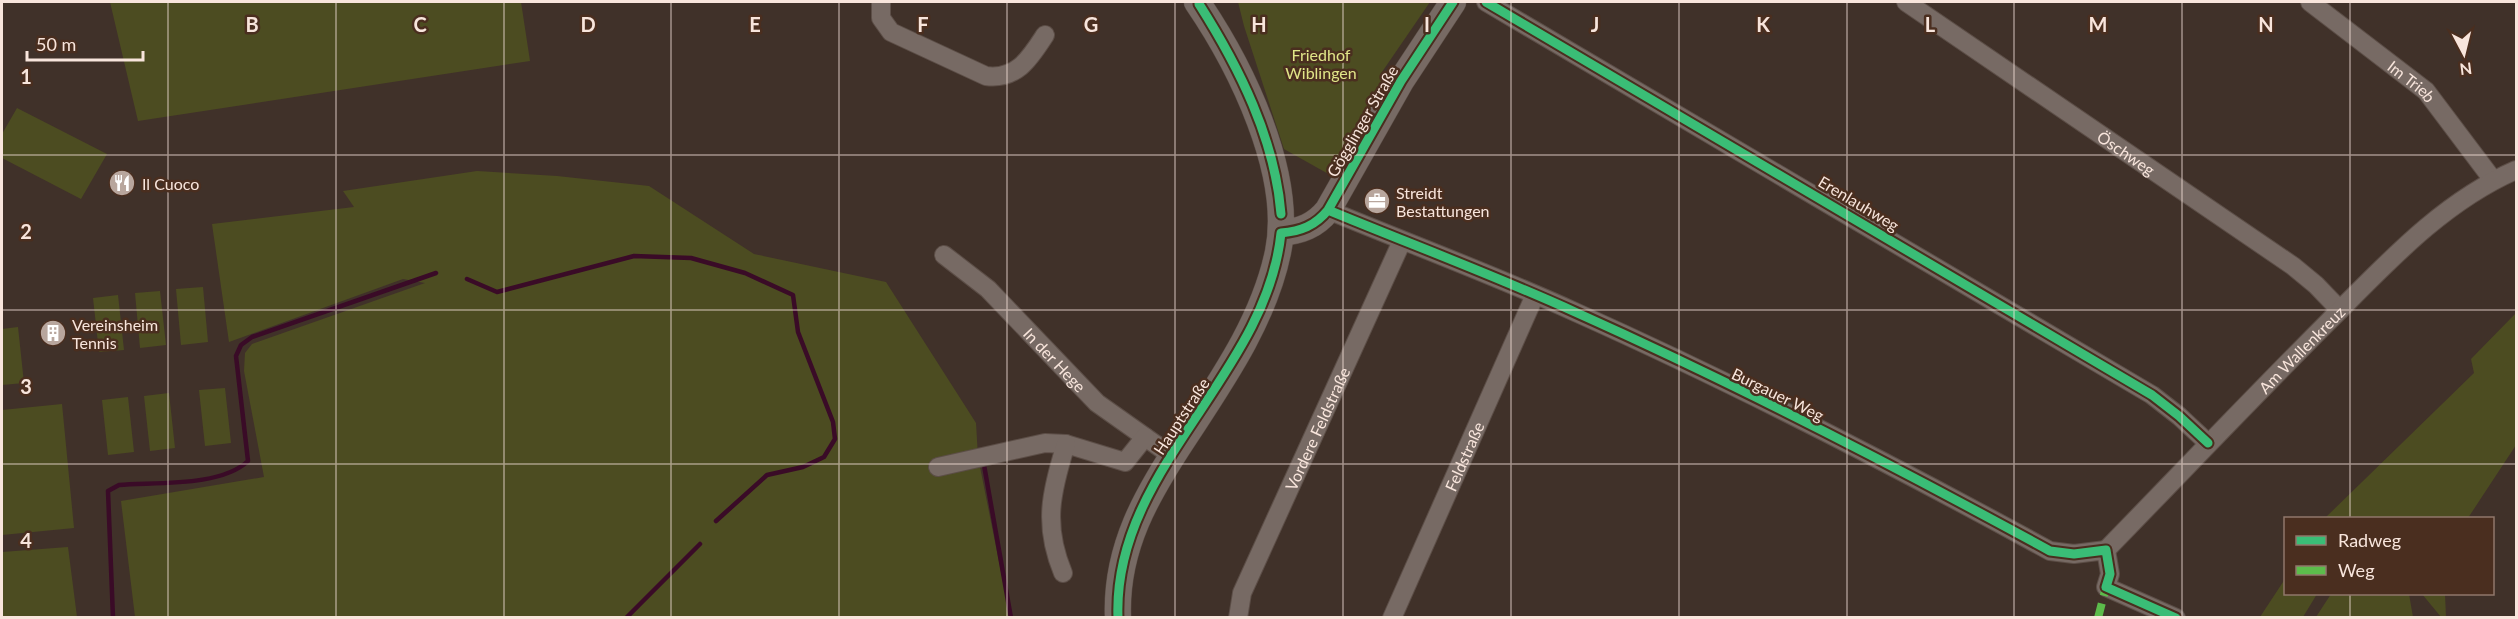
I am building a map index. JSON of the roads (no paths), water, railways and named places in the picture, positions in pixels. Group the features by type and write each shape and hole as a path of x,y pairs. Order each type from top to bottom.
{"main road":[{"path":"1197,2 1232,61 1263,133 1273,166 1281,223"},
{"name":"Gögglinger Straße","path":"1281,223 1306,228 1318,221 1328,210 1401,81 1453,2"},
{"name":"Hauptstraße","path":"1118,618 1119,580 1129,537 1147,497 1221,381 1251,326 1272,275 1281,223"}],"street":[{"path":"881,2 881,18 891,32 986,76 1000,78 1020,69 1045,35"},
{"name":"Erenlauhweg","path":"1486,2 2152,395 2208,443"},
{"name":"Öschweg","path":"1906,2 2293,266 2316,285 2340,310"},
{"name":"Im Trieb","path":"2310,2 2426,91 2493,180"},
{"name":"Am Wallenkreuz","path":"2106,550 2208,443 2413,238 2445,212 2493,180 2517,170"},
{"name":"Burgauer Weg","path":"1328,210 1402,241 1456,260 1645,345 1861,451 2050,552 2066,554 2106,550"},
{"name":"Vordere Feldstraße","path":"1238,618 1246,584 1402,241"},
{"name":"In der Hege","path":"944,255 988,290 1097,403 1172,456"},
{"name":"Feldstraße","path":"1392,618 1535,295"},
{"path":"938,467 1022,447 1066,444 1125,462 1145,437"},
{"path":"1063,573 1053,548 1050,519 1052,489 1066,444"},
{"path":"2106,550 2110,574 2106,587 2176,618"}],"waterway":[{"path":"467,279 497,292 634,256 691,258 745,273 793,295 798,332 833,422 835,439 824,457 803,467 767,475 716,521"},
{"path":"113,618 108,491 119,485 205,479 222,475 248,461 236,356 241,345 252,337 436,273"},
{"path":"984,465 1011,618"},
{"path":"626,618 700,544"}],"place":[{"name":"Il Cuoco","path":"122,183"},
{"name":"Streidt Bestattungen","path":"1377,201"},
{"name":"Vereinsheim Tennis","path":"53,333"}],"park label":[{"name":"Friedhof Wiblingen","path":"1321,63"}]}
